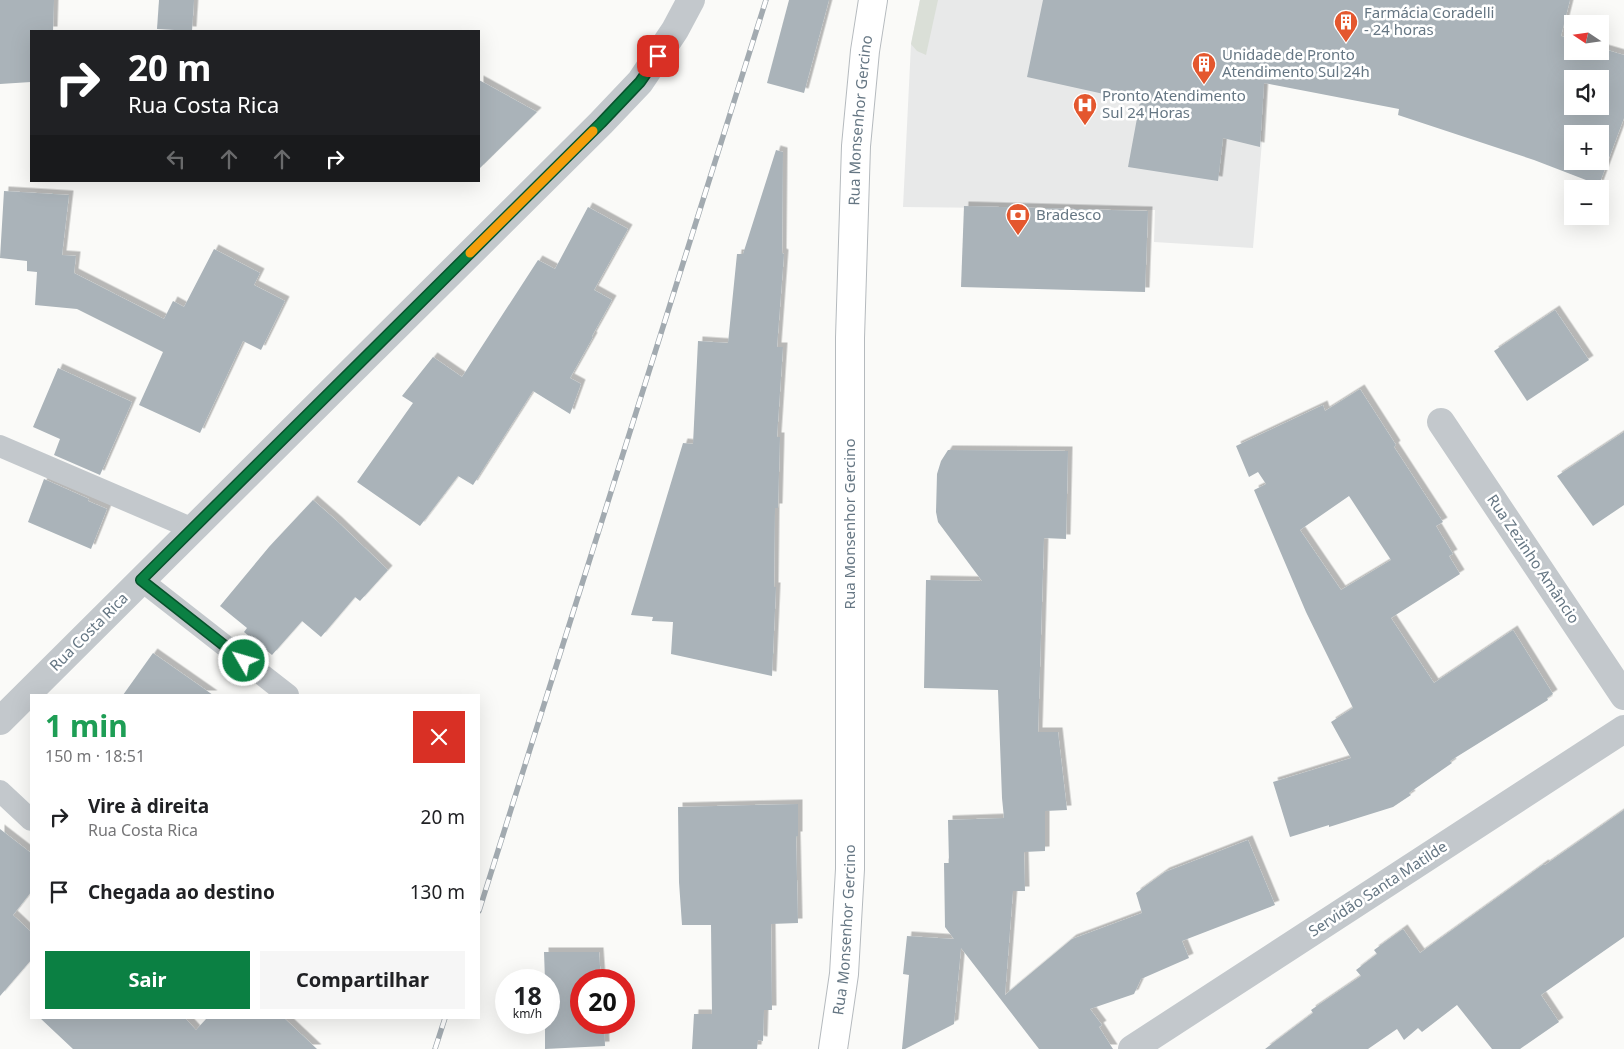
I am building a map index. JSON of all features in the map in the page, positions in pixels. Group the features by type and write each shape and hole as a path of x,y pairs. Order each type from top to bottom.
{"main road":[{"name":"Rua Monsenhor Gercino","path":"833,1049 844,974 850,869 850,338 856,146 865,51 873,0"}],"street":[{"name":"Rua Costa Rica","path":"0,721 601,123 640,82 675,30 691,0"},
{"name":"Rua Zezinho Amâncio","path":"1441,422 1624,696"},
{"name":"Servidão Santa Matilde","path":"1132,1049 1624,729"}],"lane":[{"path":"0,446 193,529"},
{"path":"141,580 287,694"},
{"path":"0,791 30,819"}],"shaded area":[{"name":"Pronto Atendimento Sul 24 Horas","path":"920,0 1274,0 1253,248 1154,242 1155,210 903,207 911,44"},
{"path":"920,0 938,0 926,55 917,51 911,44"}],"building":[{"path":"0,0 54,0 53,30 30,30 30,82 0,84"},
{"path":"159,0 194,0 192,30 157,29"},
{"path":"789,0 829,0 804,93 767,83"},
{"path":"1043,0 1570,0 1566,15 1564,15 1561,36 1564,37 1564,60 1609,60 1609,51 1624,55 1624,118 1609,158 1609,125 1564,125 1564,170 1605,170 1601,180 1586,180 1534,160 1398,115 1399,109 1264,83 1260,147 1223,138 1218,181 1128,167 1140,102 1027,77"},
{"path":"480,81 537,112 480,168"},
{"path":"776,150 783,152 782,253 784,254 777,347 783,347 777,437 780,437 778,508 775,508 774,587 776,587 772,676 671,654 673,622 652,621 653,617 631,615 683,443 693,444 698,341 728,343 737,254 743,254"},
{"path":"4,191 69,195 62,255 76,256 74,273 164,319 173,301 184,307 214,249 260,273 254,285 285,301 261,350 243,341 200,433 139,405 163,352 77,309 35,305 37,272 27,271 27,261 0,258"},
{"path":"964,206 1148,211 1145,292 961,287"},
{"path":"588,207 628,229 594,290 612,300 570,378 581,384 570,414 533,391 473,485 458,476 420,526 357,482 413,403 402,396 433,357 462,377 538,260 555,269"},
{"path":"1555,310 1589,360 1527,401 1494,351"},
{"path":"58,368 132,402 100,475 54,455 60,439 33,427"},
{"path":"1360,389 1396,445 1394,447 1443,522 1436,526 1453,554 1449,556 1460,574 1391,618 1434,683 1513,630 1553,694 1547,698 1548,700 1450,761 1452,763 1409,793 1411,795 1393,807 1290,837 1273,782 1351,758 1331,722 1353,708 1306,612 1254,490 1266,484 1258,472 1249,477 1236,446 1323,405 1325,411","holes":["1349,496 1391,560 1341,590 1300,530"]},
{"path":"1624,432 1624,505 1593,526 1557,476"},
{"path":"948,450 1068,451 1066,539 1044,538 1038,732 1058,732 1067,810 1045,811 1045,851 1024,852 1025,891 1013,891 1005,995 1072,939 1142,913 1136,893 1165,872 1248,840 1275,905 1182,941 1189,958 1141,979 1134,994 1090,1009 1102,1025 1099,1027 1113,1049 1039,1049 961,948 954,1024 902,1049 909,975 903,974 907,936 954,939 945,927 944,863 949,863 948,820 1004,818 998,690 924,688 926,580 982,581 938,522 936,512 937,474 941,461"},
{"path":"44,479 107,509 91,549 28,522"},
{"path":"313,500 388,570 360,601 355,597 321,637 302,621 272,655 244,632 247,628 220,606 269,547"},
{"path":"153,653 212,694 124,694"},
{"path":"798,804 798,836 796,836 798,923 771,924 772,1010 764,1010 763,1041 758,1040 757,1049 692,1049 694,1014 712,1014 711,925 682,925 679,882 678,807"},
{"path":"1624,810 1624,937 1541,995 1559,1022 1520,1049 1492,1049 1457,1005 1422,1032 1418,1028 1404,1040 1397,1029 1368,1049 1265,1049 1313,1013 1311,1010 1361,976 1356,970 1377,954 1374,950 1403,929 1420,953 1544,864"},
{"path":"0,829 30,852 30,893 13,915 30,931 30,961 0,996"},
{"path":"544,952 599,952 600,969 570,969 570,1034 604,1034 605,1046 545,1049 545,1034 560,1034 560,969 545,969"},
{"path":"41,1019 186,1019 196,1030 206,1019 285,1019 317,1049 73,1049"}],"railway":[{"path":"480,908 766,0"},
{"path":"435,1049 445,1019"}],"slow traffic":[{"path":"470,253 593,131"}],"place":[{"name":"Farmácia Coradelli - 24 horas","path":"1346,43"},
{"name":"Unidade de Pronto Atendimento Sul 24h","path":"1204,85"},
{"name":"Pronto Atendimento Sul 24 Horas","path":"1085,126"},
{"name":"Bradesco","path":"1018,236"}],"route":[{"path":"244,661 141,580 601,123 640,82 658,56"}]}
